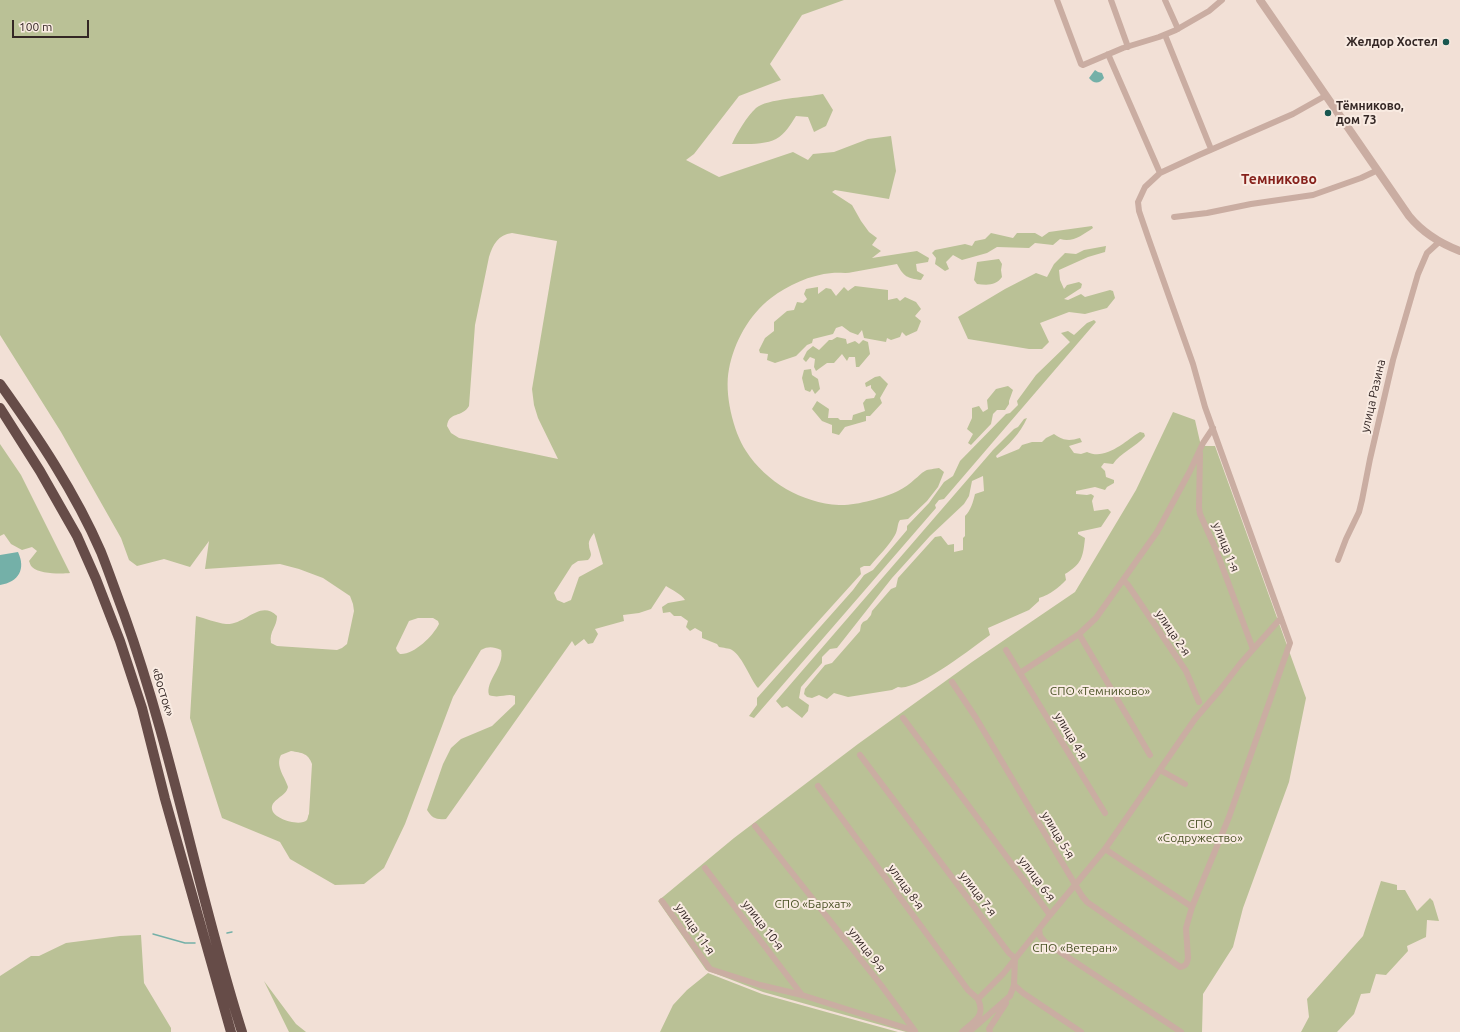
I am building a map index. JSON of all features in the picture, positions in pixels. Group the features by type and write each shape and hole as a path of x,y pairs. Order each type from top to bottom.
{"highway":[{"name":"«Восток»","path":"0,384 52,460 77,504 103,559 137,651 155,711 228,985 242,1032"},
{"name":"«Восток»","path":"0,408 40,471 77,536 96,579 120,641 142,708 165,799 231,1032"}],"street":[{"path":"1057,0 1081,64 1083,65 1108,54 1165,35 1178,29 1222,0"},
{"path":"1111,0 1128,47"},
{"path":"1165,0 1178,29"},
{"path":"1260,0 1325,96 1413,221 1424,232 1438,242 1460,251"},
{"path":"1165,35 1211,149"},
{"path":"1108,54 1160,173"},
{"path":"1105,849 1192,907 1217,849 1290,643 1205,407 1193,364 1138,206 1139,198 1145,187 1160,173 1211,149 1254,132 1293,114 1325,96"},
{"path":"1174,217 1207,214 1251,204 1313,195 1361,178 1378,170"},
{"name":"улица Разина","path":"1338,560 1359,512 1393,360 1418,274 1427,253 1438,242"},
{"path":"1020,672 1079,634 1096,618 1157,532 1190,471 1203,443 1213,428"},
{"name":"улица 1-я","path":"1200,449 1200,514 1216,550 1253,649"},
{"name":"улица 2-я","path":"1123,580 1128,585 1186,671 1199,702"},
{"path":"1050,916 1105,849 1195,719 1253,649 1281,618"},
{"path":"1079,634 1150,755"},
{"name":"улица 4-я","path":"1006,650 1105,814"},
{"name":"улица 5-я","path":"952,682 980,725 1075,886 1087,902 1180,967 1188,963 1186,928 1192,907"},
{"name":"улица 6-я","path":"903,718 1050,916 1003,974 978,999"},
{"name":"улица 7-я","path":"860,754 1009,954 1015,958"},
{"path":"1160,770 1185,784"},
{"name":"улица 8-я","path":"818,786 968,990 978,999"},
{"name":"улица 9-я","path":"755,826 916,1031"},
{"name":"улица 10-я","path":"705,868 802,995"},
{"name":"улица 11-я","path":"662,901 710,969 760,985 802,995"},
{"path":"1039,929 1040,936 1051,947 1181,1032"},
{"path":"990,1032 989,1029 1010,996 1014,985 1015,958"},
{"path":"1014,985 1023,993 1081,1032"},
{"path":"802,995 916,1031"},
{"path":"969,1032 1010,996"},
{"path":"962,1032 979,1017 981,1013 981,1007 978,999"}],"green space":[{"path":"0,0 844,0 802,15 770,64 781,80 739,96 694,154 686,160 719,177 793,152 808,160 813,154 834,152 868,139 891,136 896,171 889,199 835,190 832,192 852,205 869,232 877,238 872,245 881,251 872,258 917,251 929,258 928,262 916,264 917,271 924,275 921,280 906,276 897,264 850,273 832,273 808,278 792,285 771,298 749,321 739,339 731,359 728,389 731,412 741,443 754,462 774,481 786,489 812,500 839,505 861,503 898,491 926,470 939,468 944,472 938,487 927,501 908,519 900,520 897,531 887,547 870,566 860,568 861,574 758,688 736,653 728,648 719,647 717,644 702,638 702,632 695,628 690,631 686,627 688,621 681,616 674,616 670,612 663,613 662,607 668,603 685,600 679,594 666,586 651,609 639,613 623,615 624,621 595,629 598,634 593,643 588,644 584,639 575,646 572,641 446,819 437,819 427,810 443,764 451,748 461,739 492,726 515,704 515,696 489,695 490,684 500,662 501,650 491,647 481,650 453,697 405,824 384,868 364,884 335,885 290,859 280,842 222,818 190,718 196,616 226,624 240,621 259,611 265,610 277,616 277,620 271,635 271,643 277,646 337,650 347,644 354,611 350,596 323,578 280,564 205,569 209,541 190,567 164,559 137,566 129,560 121,538 61,432 0,335","holes":["512,233 557,241 532,389 534,405 538,418 558,459 459,438 451,433 447,426 450,418 463,412 469,406 475,325 489,257 492,248 497,241 507,234","594,533 603,564 579,577 571,600 564,603 557,600 554,593 572,565 578,561 588,560 590,558 590,540","418,618 433,618 438,621 439,624 428,639 417,648 400,654 396,648 409,621","291,751 301,753 309,758 312,764 309,814 307,820 304,822 299,823 282,819 277,816 272,809 272,806 276,800 285,793 288,787 279,763 281,755"]},
{"path":"823,94 833,110 826,126 814,132 808,117 796,116 785,132 776,139 760,143 732,144 749,115 761,105 778,100"},
{"path":"1092,226 1093,228 1077,238 1069,240 1060,239 1053,245 1035,243 1029,248 997,247 987,253 962,260 953,255 946,262 949,269 945,271 935,264 936,258 932,253 935,250 965,244 972,246 975,241 985,239 991,233 1013,238 1017,233 1035,233 1042,237 1049,232"},
{"path":"1106,246 1105,252 1088,257 1059,270 1060,280 1064,289 1067,285 1079,282 1082,284 1081,288 1064,299 1068,300 1081,294 1085,297 1110,290 1113,291 1115,298 1107,308 1085,314 1069,312 1040,323 1049,342 1042,349 1029,349 968,339 958,317 1005,289 1036,273 1047,277 1054,264 1065,253 1076,254 1084,250"},
{"path":"999,259 1002,264 1002,277 1000,280 991,284 977,284 974,280 977,262"},
{"path":"855,286 888,290 888,300 897,298 900,301 905,297 916,302 921,309 915,316 921,321 917,331 906,336 902,332 900,337 891,340 887,338 886,342 864,338 862,330 858,335 850,332 842,326 836,328 833,334 813,339 812,343 807,345 796,356 775,363 767,360 768,354 760,353 759,350 765,338 774,331 774,322 787,311 794,310 797,302 803,303 807,299 804,294 806,289 818,287 818,294 826,288 831,289 836,296 844,287 848,291"},
{"path":"1094,320 1096,322 944,499 939,500 935,505 936,508 754,718 749,716 757,705 757,698 853,590 864,575 873,570 907,530 907,526 929,503 944,482 953,476 960,461 1006,414 1010,413 1018,405 1017,401 1036,375 1070,342 1061,333 1068,331 1074,335 1087,323"},
{"path":"837,337 846,339 847,344 855,341 859,344 863,340 868,342 870,354 859,367 856,367 855,357 849,357 847,361 842,354 834,363 827,363 816,371 814,367 815,359 810,357 806,362 803,359 807,351 813,346 819,350 829,340"},
{"path":"811,369 812,375 818,379 820,389 815,394 812,389 810,392 805,390 802,378 804,370"},
{"path":"880,376 888,384 880,398 882,403 870,416 866,416 866,421 845,427 839,435 832,433 832,425 822,421 812,409 817,401 829,409 828,418 852,420 853,415 865,411 863,403 866,399 874,398 876,394 871,388 871,385 866,387 865,383 875,377"},
{"path":"1008,386 1013,390 1009,404 1005,410 997,410 993,414 991,424 971,445 968,443 973,434 967,429 972,418 972,408 979,406 983,412 988,409 987,400 996,389"},
{"path":"1173,412 1195,420 1201,446 1215,446 1306,698 1289,782 1243,908 1233,947 1203,994 1202,1032 906,1032 763,992 706,970 658,901 734,838 858,744 972,662 1075,592 1136,490"},
{"path":"1027,418 1018,434 996,456 997,458 1019,449 1022,445 1032,442 1042,442 1054,434 1067,440 1080,438 1082,442 1069,446 1074,453 1081,454 1087,452 1101,454 1115,449 1140,432 1144,433 1145,436 1113,464 1104,463 1101,467 1105,471 1106,477 1114,480 1114,483 1105,490 1095,487 1076,491 1076,494 1091,494 1094,496 1092,501 1094,511 1108,509 1111,512 1101,527 1078,532 1078,534 1085,538 1081,559 1075,567 1065,574 1066,580 1047,595 1039,598 1039,601 1029,610 988,628 990,635 945,667 918,683 907,687 898,687 892,690 848,697 834,693 827,699 819,695 812,698 807,697 804,694 805,689 825,665 832,663 860,631 861,625 871,615 872,611 891,589 896,587 898,578 935,537 941,536 948,545 954,544 954,552 963,550 965,516 973,503 975,494 984,491 983,476 972,481 969,496 964,504 930,536 892,578 837,648 830,649 822,657 822,663 801,687 799,698 809,705 808,711 802,718 787,706 782,708 776,701 993,450 1014,429 1018,427 1024,419"},
{"path":"0,444 21,475 70,573 50,573 35,569 31,566 29,561 37,551 32,547 22,550 11,544 4,534 0,536"},
{"path":"1381,881 1397,885 1397,890 1405,890 1417,911 1430,898 1433,901 1439,921 1427,920 1426,937 1407,946 1408,951 1386,975 1376,974 1370,993 1361,994 1354,1014 1337,1032 1301,1032 1309,1017 1307,999 1363,936"},
{"path":"141,935 144,983 171,1028 171,1032 0,1032 0,976 31,956 39,956 66,943 120,936"},
{"path":"708,973 762,994 898,1032 660,1032 673,1005 687,990"},
{"path":"264,981 296,1024 306,1032 289,1032"}],"water":[{"path":"1095,70 1102,73 1104,78 1098,82 1095,82 1089,78"},
{"path":"18,552 21,564 19,574 12,581 0,585 0,555"}],"waterway":[{"path":"227,933 232,932"},
{"path":"153,934 185,943 195,943"}],"place":[{"name":"Желдор Хостел","path":"1446,42"},
{"name":"Тёмниково, дом 73","path":"1328,113"}],"district":[{"name":"Темниково","path":"1279,179"}],"park label":[{"name":"СПО «Темниково»","path":"1100,691"},
{"name":"СПО «Содружество»","path":"1200,831"},
{"name":"СПО «Бархат»","path":"813,904"},
{"name":"СПО «Ветеран»","path":"1075,948"}]}
